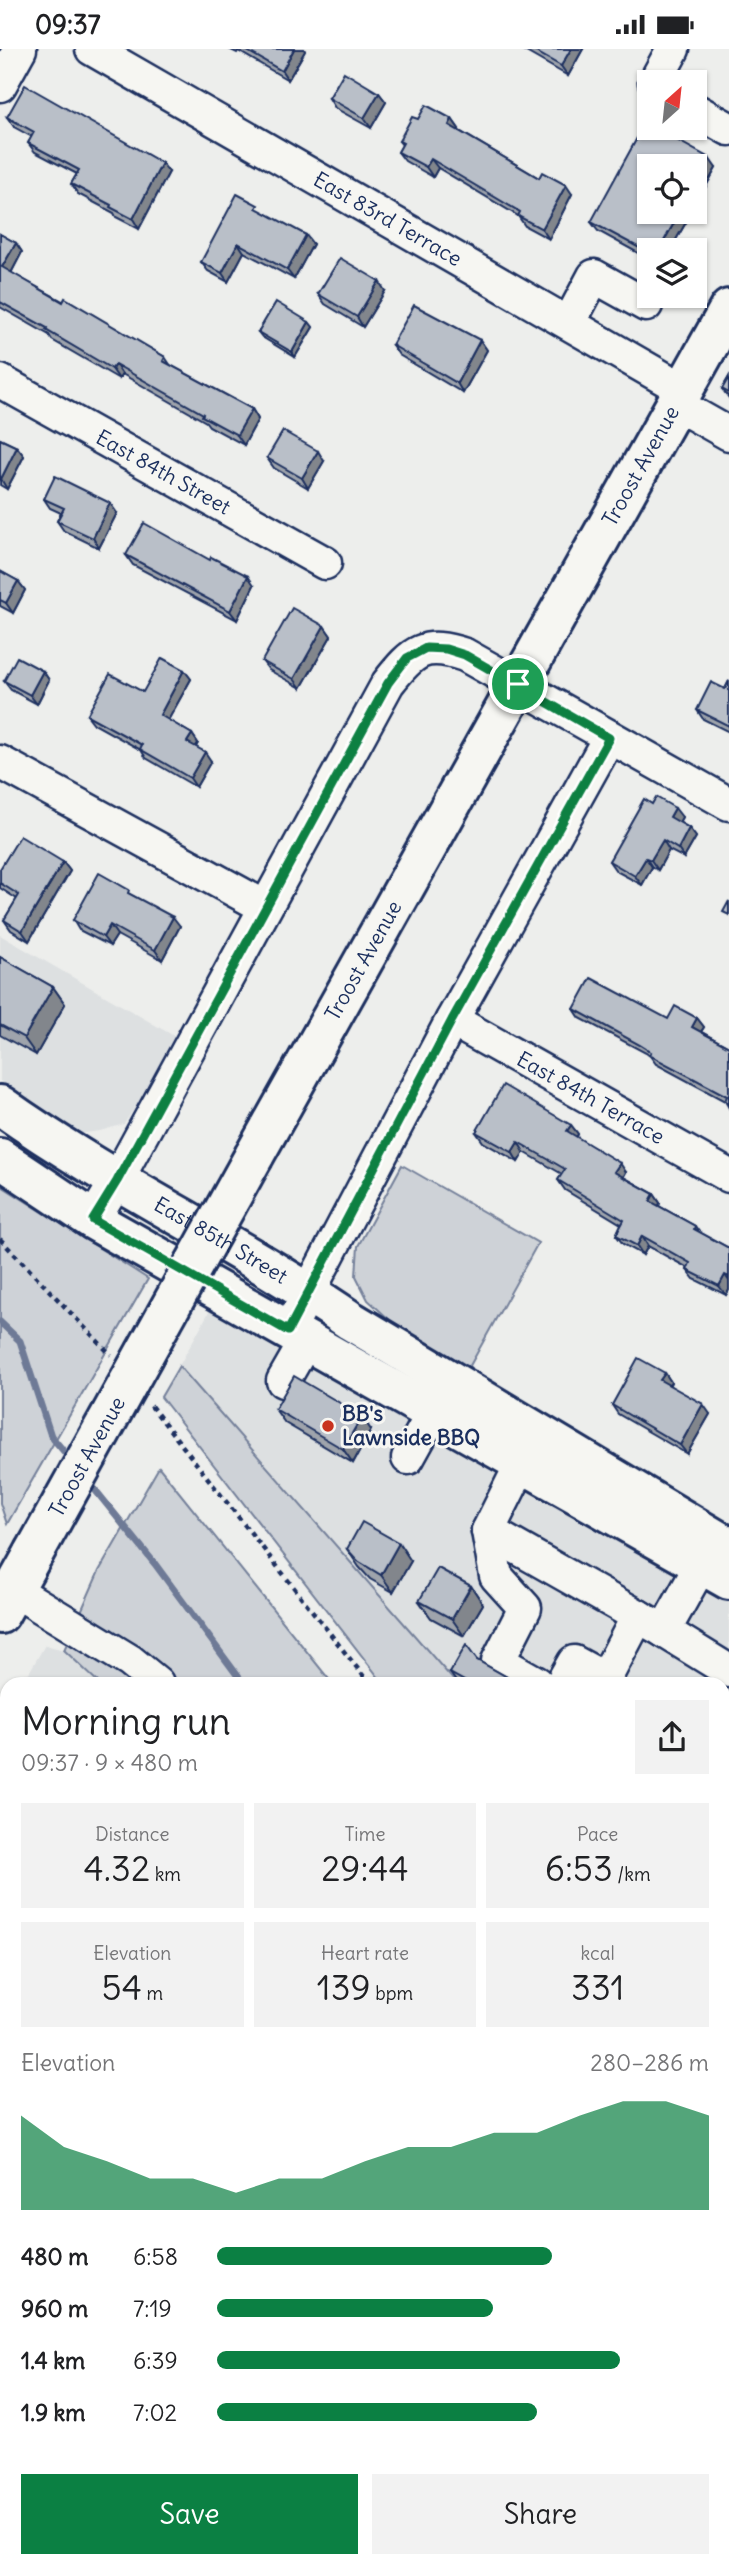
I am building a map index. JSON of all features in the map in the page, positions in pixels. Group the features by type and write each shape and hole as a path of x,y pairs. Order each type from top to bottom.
{"main road":[{"name":"Troost Avenue","path":"7,1602 729,309"},
{"name":"East 85th Street","path":"0,1105 117,1181 309,1292 720,1564"},
{"path":"0,1159 93,1220 433,1413 522,1463 720,1564"}],"street":[{"path":"0,85 20,49"},
{"name":"East 83rd Terrace","path":"92,49 569,323 680,397 729,434"},
{"path":"662,70 673,49"},
{"path":"707,117 729,129"},
{"path":"569,323 594,276 637,300"},
{"name":"East 84th Street","path":"0,381 325,563"},
{"path":"93,1220 117,1181 388,683 407,658 426,648 446,649 465,655 729,804"},
{"path":"283,1381 309,1292 452,1020 609,738"},
{"path":"0,762 265,907"},
{"name":"East 84th Terrace","path":"452,1020 729,1176"},
{"path":"408,1458 433,1413"},
{"path":"522,1463 488,1531 496,1576 525,1608 498,1661 526,1677"},
{"path":"488,1531 651,1623 729,1671"},
{"path":"612,1677 651,1623 720,1564"},
{"path":"7,1602 130,1661 150,1677"},
{"path":"565,1677 574,1662 602,1677"}],"path":[{"path":"0,1239 100,1342 117,1364"},
{"path":"142,1396 364,1677"}],"shaded area":[{"path":"0,935 174,1036 147,1089 124,1124 78,1134 42,1113 0,1081"},
{"path":"402,1165 538,1243 467,1371 391,1321 368,1300 356,1276 358,1246"},
{"path":"0,1185 148,1279 7,1524 0,1503"},
{"path":"210,1310 729,1600 729,1677 451,1677 179,1366"},
{"path":"179,1366 451,1677 378,1677 161,1397"},
{"path":"159,1467 327,1677 93,1677 64,1650 99,1571"},
{"path":"45,1645 64,1650 93,1677 26,1677"}],"building":[{"path":"244,49 294,49 282,71"},
{"path":"531,49 571,49 561,66"},
{"path":"344,72 379,93 364,118 329,98"},
{"path":"25,85 162,163 133,219 71,184 79,170 28,143 34,132 7,117"},
{"path":"426,105 452,119 449,125 539,178 542,172 566,185 542,229 518,216 520,212 431,159 426,167 398,152 403,143 399,141 412,117 418,119"},
{"path":"637,138 677,140 702,154 637,154 637,224 673,224 666,238 637,238 637,247 591,222"},
{"path":"237,194 258,205 256,208 306,235 287,270 238,243 222,273 201,262"},
{"path":"0,234 16,243 2,267 63,302 65,298 165,357 163,361 252,409 237,435 115,364 112,369 0,302"},
{"path":"340,258 379,281 357,317 318,294"},
{"path":"276,302 309,322 292,352 258,332"},
{"path":"414,305 480,340 457,383 392,345"},
{"path":"729,377 729,393 722,389"},
{"path":"283,431 318,451 302,478 267,458"},
{"path":"0,439 17,447 1,479 0,479"},
{"path":"55,476 110,503 93,538 57,521 64,508 44,499"},
{"path":"144,523 210,560 211,557 248,576 230,611 126,555"},
{"path":"0,571 18,581 6,603 0,600"},
{"path":"292,608 324,626 294,679 262,661"},
{"path":"17,657 43,671 30,695 4,681"},
{"path":"162,658 184,670 160,715 192,734 187,742 205,752 190,778 140,749 142,745 87,715 110,674 143,692"},
{"path":"729,681 729,726 697,710 711,682 725,689"},
{"path":"656,797 675,808 670,817 689,828 678,849 663,840 651,860 646,858 635,876 609,861 644,799 652,804"},
{"path":"20,836 63,862 22,931 4,920 19,895 0,883 0,869"},
{"path":"99,873 129,890 128,893 173,917 155,950 110,925 103,937 73,920"},
{"path":"729,901 729,915 723,912"},
{"path":"0,957 53,987 24,1038 0,1025"},
{"path":"591,978 668,1019 675,1006 697,1018 692,1027 729,1047 729,1104 725,1101 727,1096 649,1055 651,1052 640,1045 574,1009"},
{"path":"503,1085 571,1125 567,1131 620,1163 614,1172 654,1194 650,1201 729,1248 729,1277 725,1275 719,1286 687,1270 690,1263 642,1236 637,1246 616,1235 624,1220 558,1180 565,1169 518,1142 512,1152 476,1132"},
{"path":"638,1358 665,1373 660,1380 703,1404 680,1445 612,1405"},
{"name":"BB's Lawnside BBQ","path":"294,1376 362,1416 343,1449 275,1409"},
{"path":"362,1522 399,1543 381,1575 358,1561 347,1549"},
{"path":"438,1568 471,1586 452,1619 419,1601"},
{"path":"466,1645 477,1660 507,1677 457,1677 450,1673"}],"waterway":[{"path":"0,1322 20,1341 51,1436 72,1461"},
{"path":"88,1481 155,1564 239,1677"}],"place":[{"name":"BB's Lawnside BBQ","path":"328,1426"}],"route":[{"path":"426,648 446,649 465,655 518,684 609,738 452,1020 288,1331 93,1220 117,1181 388,683 407,658 426,648"}]}
